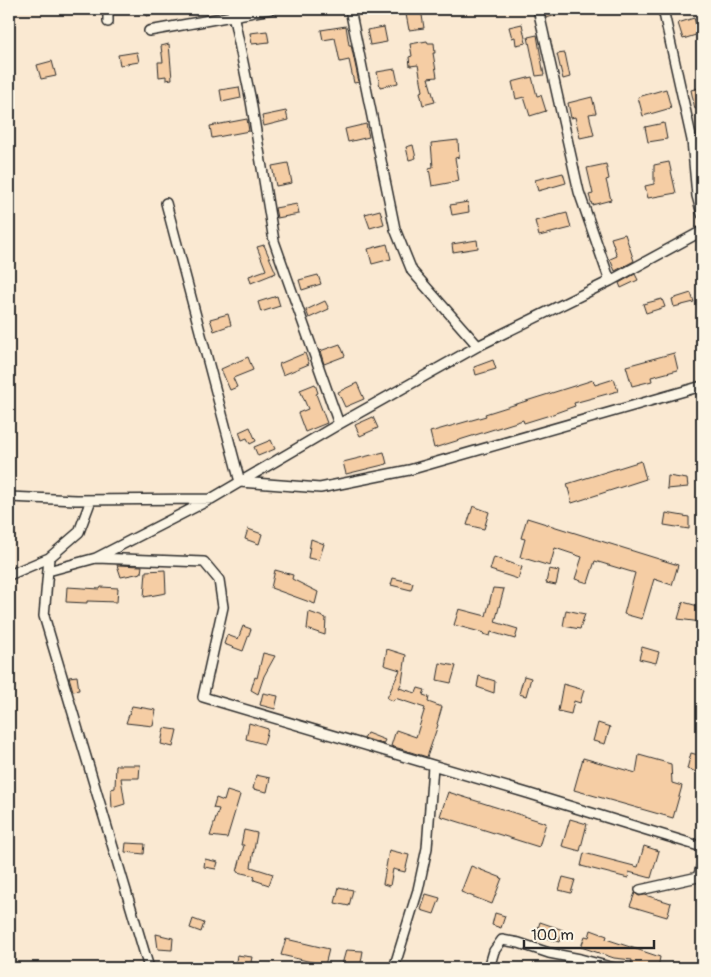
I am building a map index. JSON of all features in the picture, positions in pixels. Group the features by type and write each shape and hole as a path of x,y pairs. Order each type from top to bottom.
{"street":[{"path":"108,9 108,22"},
{"path":"149,32 233,13 271,9"},
{"path":"350,9 395,229 412,271 478,346"},
{"path":"538,9 579,192 610,281"},
{"path":"663,9 692,140 697,196 702,214"},
{"path":"233,13 251,101 274,241 339,424"},
{"path":"166,203 240,482"},
{"path":"48,570 96,558 210,499 478,346 610,281 702,231"},
{"path":"240,482 320,488 409,470 702,386"},
{"path":"9,497 91,500 210,499"},
{"path":"9,575 49,558 79,532 91,500"},
{"path":"49,558 44,616 148,968"},
{"path":"96,558 204,562 214,574 218,580 223,607 203,697 702,847"},
{"path":"394,968 418,890 427,848 433,766"},
{"path":"640,890 700,878 702,864"},
{"path":"490,968 494,951 502,940 614,968"}],"building":[{"path":"145,9 166,9 166,11 147,16"},
{"path":"405,9 421,9 424,28 409,30"},
{"path":"544,9 555,9 557,15 546,18"},
{"path":"694,18 699,34 683,39 678,23"},
{"path":"522,24 526,43 516,45 515,37 512,38 509,27"},
{"path":"346,26 359,82 354,83 349,60 340,62 335,38 323,40 321,30"},
{"path":"384,27 387,42 370,45 367,30"},
{"path":"267,31 269,42 252,44 250,33"},
{"path":"537,35 544,75 536,76 528,37"},
{"path":"427,41 428,43 434,43 435,53 433,53 437,77 428,78 435,102 423,105 420,92 423,91 418,65 410,66 409,57 412,56 410,44"},
{"path":"169,44 172,79 166,80 166,76 159,77 158,62 163,62 161,46"},
{"path":"137,52 139,62 120,65 118,55"},
{"path":"565,53 570,77 563,79 557,54"},
{"path":"52,61 56,76 41,79 37,65"},
{"path":"395,69 398,83 380,87 377,72"},
{"path":"532,77 537,96 541,95 546,111 530,116 524,97 516,99 512,82"},
{"path":"239,87 241,98 222,102 220,90"},
{"path":"702,87 702,107 695,109 691,90"},
{"path":"666,89 671,108 643,116 638,97"},
{"path":"592,97 596,113 589,114 594,135 580,138 575,117 571,118 568,103"},
{"path":"286,111 288,120 264,126 262,116"},
{"path":"247,119 249,131 212,138 210,126"},
{"path":"664,123 667,139 648,142 645,127"},
{"path":"366,124 369,137 348,142 345,129"},
{"path":"458,140 459,157 455,158 459,181 432,186 429,168 433,167 431,143"},
{"path":"413,145 416,158 409,160 406,147"},
{"path":"669,162 676,193 648,198 645,186 654,184 654,165"},
{"path":"288,163 292,183 276,186 272,166"},
{"path":"606,164 609,179 606,180 611,200 592,205 589,195 593,194 587,168"},
{"path":"563,173 566,183 538,191 535,180"},
{"path":"468,202 469,212 452,215 450,205"},
{"path":"297,204 299,214 277,218 275,208"},
{"path":"380,210 384,224 370,228 365,214"},
{"path":"567,213 571,228 539,236 535,221"},
{"path":"625,234 634,261 615,271 610,259 617,256 611,238"},
{"path":"477,240 478,248 453,252 452,244"},
{"path":"387,244 391,259 372,264 368,249"},
{"path":"264,245 276,273 251,283 249,276 266,270 257,247"},
{"path":"635,274 638,280 621,288 619,283"},
{"path":"318,275 321,284 302,290 299,280"},
{"path":"691,293 694,302 674,307 672,299"},
{"path":"277,296 280,306 261,312 258,302"},
{"path":"662,299 665,307 646,313 643,304"},
{"path":"325,301 329,309 309,318 306,310"},
{"path":"228,314 231,325 214,331 210,319"},
{"path":"340,344 345,356 324,364 320,351"},
{"path":"305,353 309,364 283,375 279,364"},
{"path":"674,353 678,370 651,377 652,381 632,386 626,366"},
{"path":"248,357 253,370 233,378 237,387 230,390 221,369"},
{"path":"493,360 496,369 476,375 474,367"},
{"path":"614,379 618,391 574,403 575,406 550,415 524,423 523,420 434,448 430,432 486,416 485,414 593,380 595,385"},
{"path":"357,383 364,399 345,407 338,392"},
{"path":"315,384 318,393 316,394 327,423 305,432 298,413 308,409 300,390"},
{"path":"373,417 378,428 360,436 355,425"},
{"path":"250,427 256,441 250,444 247,438 242,440 239,432"},
{"path":"271,440 275,449 258,456 254,447"},
{"path":"384,452 387,464 346,474 343,462"},
{"path":"641,461 646,479 572,503 567,484"},
{"path":"668,476 687,479 688,487 667,489"},
{"path":"473,506 489,512 484,529 467,525"},
{"path":"666,513 689,517 689,529 664,525"},
{"path":"527,518 678,565 672,585 654,579 642,619 624,614 635,573 595,561 588,583 575,579 582,557 555,548 550,566 520,557 525,539 521,538"},
{"path":"248,529 262,534 259,544 245,539"},
{"path":"311,539 324,544 319,560 308,558"},
{"path":"494,557 522,567 518,579 490,570"},
{"path":"117,565 142,566 141,573 121,577"},
{"path":"549,569 559,571 556,585 546,583"},
{"path":"165,570 166,593 144,597 146,571"},
{"path":"275,570 293,575 292,579 318,592 315,604 271,588"},
{"path":"393,578 413,583 411,590 391,585"},
{"path":"67,587 118,588 117,602 66,602"},
{"path":"493,588 504,589 495,622 518,629 515,639 491,632 490,636 454,625 459,609 486,616"},
{"path":"683,602 702,607 701,622 678,619"},
{"path":"566,610 585,614 580,629 563,626"},
{"path":"309,612 326,618 325,635 307,629"},
{"path":"243,626 251,629 243,651 224,644 227,635 238,639"},
{"path":"642,647 659,652 656,663 639,659"},
{"path":"387,649 406,655 402,682 399,688 416,693 418,688 425,690 423,695 429,697 428,702 442,707 427,757 391,746 396,730 416,737 425,708 395,698 393,701 387,698 400,670 384,665"},
{"path":"263,653 275,656 264,676 258,694 251,690 255,677 257,678"},
{"path":"440,663 456,666 451,683 437,680"},
{"path":"77,676 79,690 73,691 69,677"},
{"path":"479,676 495,681 494,693 477,687"},
{"path":"524,676 531,678 526,696 519,694"},
{"path":"563,684 584,690 580,703 574,701 571,714 558,711"},
{"path":"263,693 278,696 275,709 260,705"},
{"path":"132,706 156,710 153,726 126,723"},
{"path":"249,723 268,729 264,744 246,739"},
{"path":"598,723 610,727 605,744 593,741"},
{"path":"164,728 177,730 173,747 161,744"},
{"path":"367,733 385,740 383,744 364,738"},
{"path":"691,753 702,756 697,772 687,769"},
{"path":"639,755 671,764 672,783 682,786 673,818 574,790 583,758 636,773"},
{"path":"116,765 140,765 139,778 121,778 125,804 112,808 111,789 115,788"},
{"path":"256,775 270,778 267,792 253,789"},
{"path":"227,791 240,795 227,838 210,836 219,809 213,808 216,798 224,801"},
{"path":"448,792 546,823 539,847 440,816"},
{"path":"570,819 587,824 580,851 562,846"},
{"path":"244,830 257,833 251,867 273,874 269,885 254,880 255,876 237,872 244,845 241,845"},
{"path":"126,843 145,844 144,854 125,852"},
{"path":"644,846 659,851 651,878 629,872 628,878 581,866 584,853 638,867"},
{"path":"389,850 409,855 405,872 393,869 390,886 383,884"},
{"path":"205,859 218,862 216,869 204,867"},
{"path":"471,866 502,878 492,904 461,892"},
{"path":"563,877 575,880 571,893 559,890"},
{"path":"339,887 353,890 349,906 335,903"},
{"path":"635,893 639,896 645,895 671,903 667,917 630,906"},
{"path":"426,894 440,898 434,914 421,910"},
{"path":"495,913 505,916 501,928 492,925"},
{"path":"193,919 204,923 201,932 190,928"},
{"path":"540,922 563,930 559,942 536,935"},
{"path":"591,930 607,936 606,939 660,957 658,968 631,966 632,960 614,958 581,947 585,936 589,937"},
{"path":"156,934 173,938 172,950 158,949"},
{"path":"286,939 329,949 325,965 281,955"},
{"path":"346,950 363,951 360,968 341,968"},
{"path":"237,955 252,957 251,962 267,965 267,968 235,968"}]}
